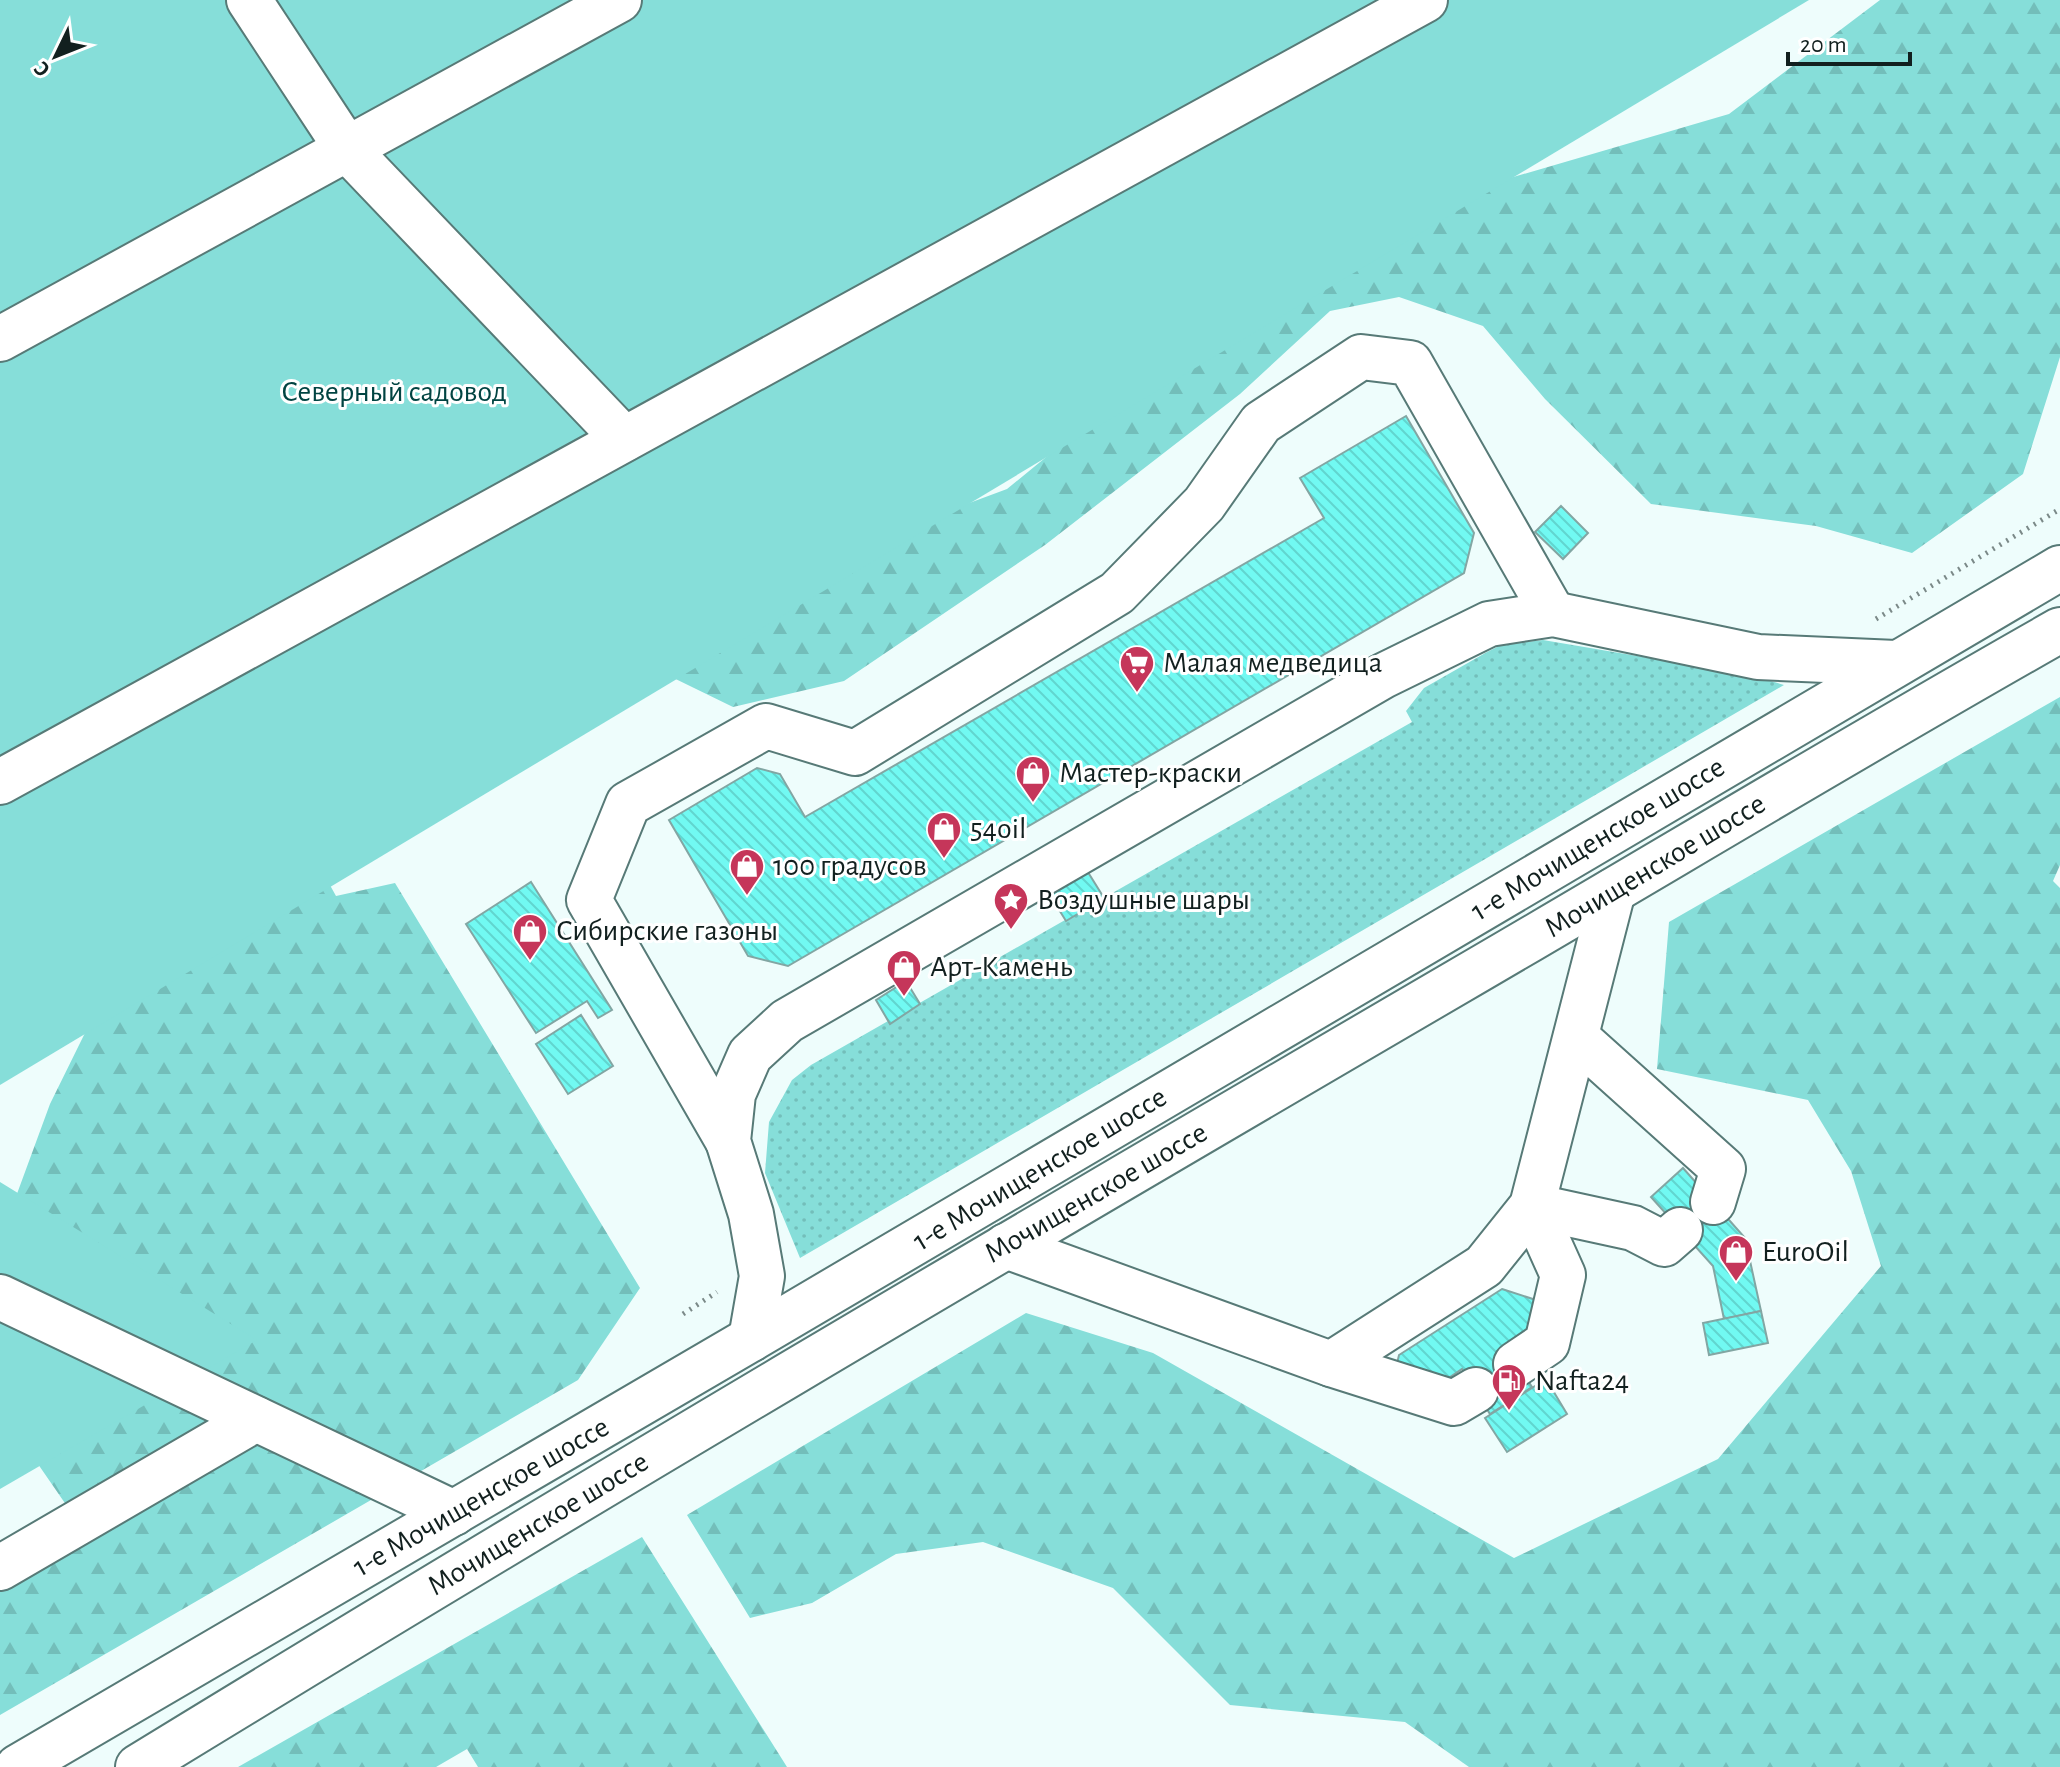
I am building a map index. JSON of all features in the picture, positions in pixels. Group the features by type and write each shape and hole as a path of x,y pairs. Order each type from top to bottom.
{"main road":[{"path":"249,0 347,149 624,439"},
{"path":"0,339 619,0"},
{"path":"0,782 1425,0"},
{"path":"751,1339 762,1276 751,1214 728,1141 589,900 628,804 766,726 855,753 947,697 1117,593 1204,504 1261,423 1361,357 1410,363 1553,614"},
{"name":"1-е Мочищенское шоссе","path":"18,1767 2060,568"},
{"path":"728,1141 733,1094 750,1055 787,1021 1383,676 1489,624 1553,614 1758,657 1896,663"},
{"name":"Мочищенское шоссе","path":"138,1767 477,1559 1006,1246 1902,719 2060,630"},
{"path":"1331,1364 1484,1266 1532,1206 1613,891"},
{"path":"1576,1037 1723,1169 1713,1202"},
{"path":"1532,1206 1633,1228 1664,1244 1680,1230"},
{"path":"1516,1364 1547,1343 1563,1275 1532,1206"},
{"path":"1006,1246 1331,1364 1454,1403 1476,1390"},
{"path":"0,1297 454,1513"},
{"path":"0,1568 256,1419"}],"green space":[{"name":"Северный садовод","path":"0,0 1809,0 0,1085"},
{"path":"1880,0 2060,0 2060,357 2023,474 1912,553 1816,526 1651,504 1545,399 1483,326 1399,297 1330,311 1240,394 1045,545 844,681 733,707 651,667 851,547 1007,489 1156,367 1387,214 1729,114"},
{"path":"1543,640 1755,676 1784,685 800,1258 765,1173 769,1122 792,1080 811,1065 1412,722 1406,711 1424,688 1501,645"},
{"path":"2060,697 2060,865 2053,881 2060,888 2060,1767 1469,1767 1405,1722 1230,1705 1113,1588 983,1542 896,1554 812,1603 750,1618 687,1515 1026,1313 1153,1353 1514,1558 1718,1459 1881,1266 1851,1171 1808,1100 1657,1069 1669,922"},
{"path":"265,768 336,896 395,883 640,1288 578,1380 0,1715 0,1591 89,1538 0,1409 0,1240 50,1104 180,840"},
{"path":"0,1182 257,1340 0,1489"},
{"path":"642,1537 787,1767 478,1767 467,1749 436,1767 238,1767"}],"building":[{"name":"Малая медведица","path":"1406,416 1474,533 1464,573 788,966 748,956 669,820 757,768 780,774 805,817 1324,518 1300,478"},
{"path":"1561,506 1588,533 1563,559 1535,532"},
{"path":"1086,869 1104,898 1066,921 1048,892"},
{"path":"531,882 612,1010 598,1018 587,1001 536,1033 466,924"},
{"path":"906,981 920,1004 890,1024 876,1000"},
{"path":"581,1015 613,1066 568,1094 536,1044"},
{"path":"1683,1168 1745,1238 1761,1311 1724,1319 1713,1266 1651,1197"},
{"path":"1502,1289 1542,1302 1533,1327 1505,1345 1532,1387 1490,1414 1462,1369 1437,1386 1395,1372 1399,1355"},
{"path":"1761,1311 1768,1343 1709,1355 1703,1323"},
{"path":"1546,1379 1567,1414 1507,1452 1485,1418"}],"place":[{"name":"Малая медведица","path":"1137,694"},
{"name":"Мастер-краски","path":"1033,804"},
{"name":"54oil","path":"944,860"},
{"name":"100 градусов","path":"747,897"},
{"name":"Воздушные шары","path":"1011,931"},
{"name":"Сибирские газоны","path":"530,962"},
{"name":"Арт-Камень","path":"904,998"},
{"name":"EuroOil","path":"1736,1283"},
{"name":"Nafta24","path":"1509,1412"}]}
